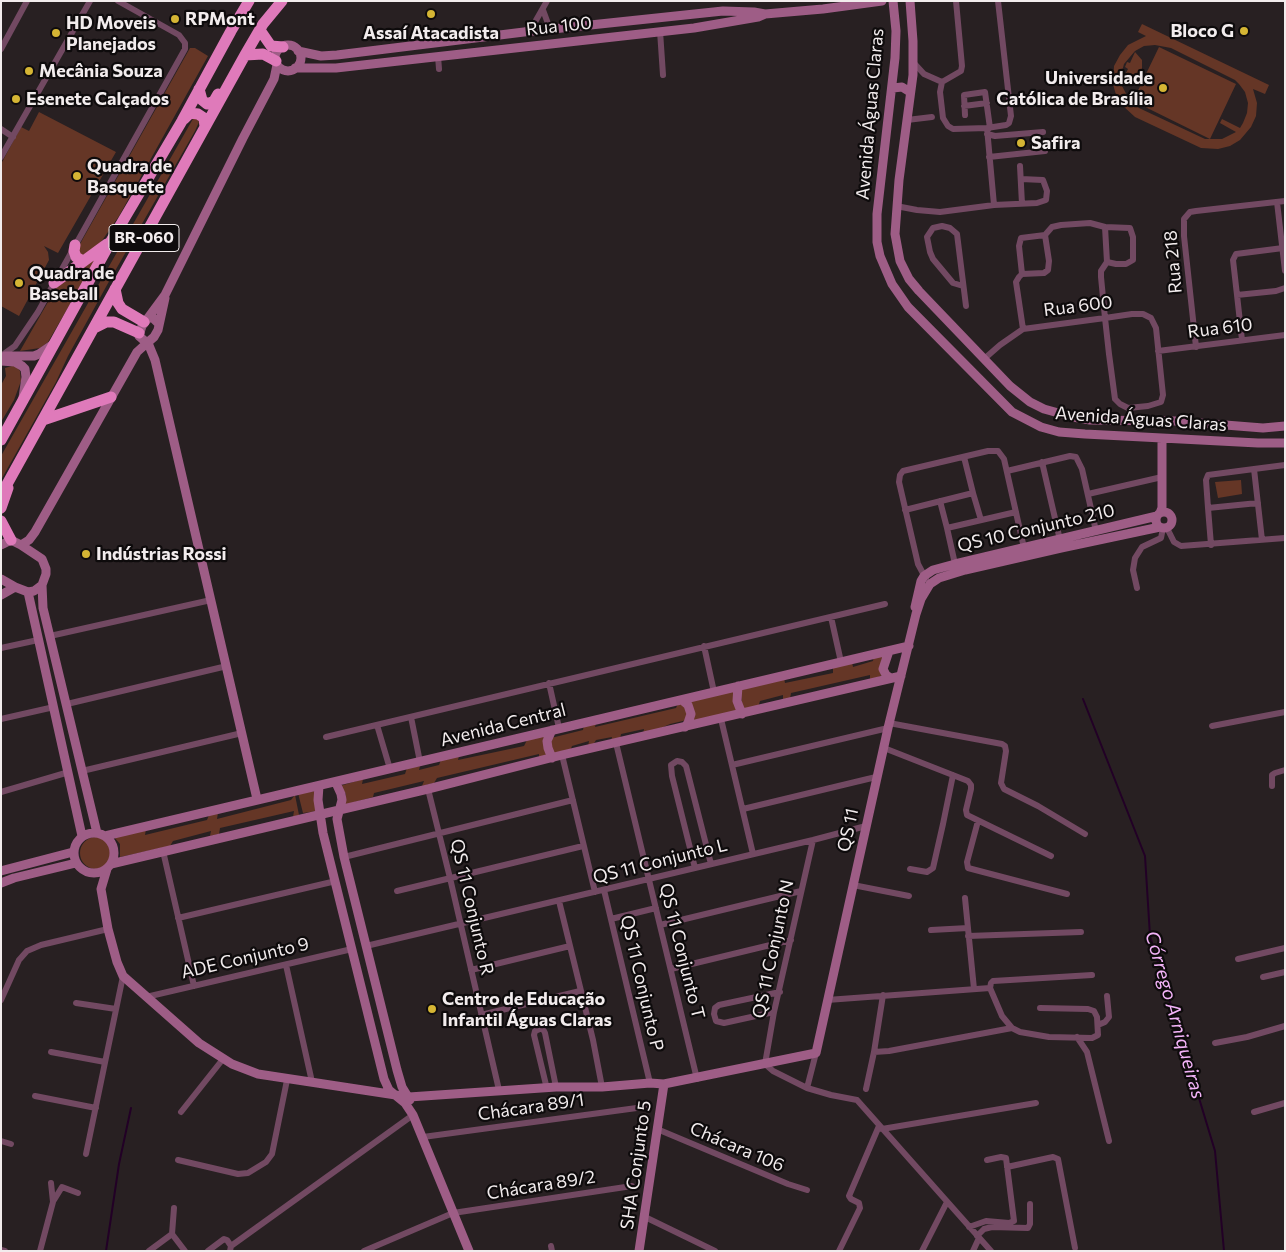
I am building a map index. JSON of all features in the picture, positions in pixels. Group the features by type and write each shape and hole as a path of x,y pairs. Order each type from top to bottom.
{"highway":[{"path":"231,31 244,1"},
{"name":"BR-060","path":"1,440 111,241 182,121 249,1"},
{"name":"BR-060","path":"1,495 245,55 262,27 282,1"},
{"path":"199,89 204,102 210,104 214,101 257,29 262,27 271,46 283,47"},
{"path":"245,55 263,54 279,65"},
{"path":"182,121 190,113 198,114 204,118 205,127"},
{"path":"54,283 111,241"},
{"path":"75,245 76,257 83,261"},
{"path":"115,289 118,303 122,309 146,320"},
{"path":"94,328 106,322 114,322 144,339"},
{"path":"43,420 111,397"},
{"path":"1,508 11,478"},
{"path":"1,521 11,543"}],"street":[{"path":"1,48 27,1"},
{"path":"1,356 15,346 38,312 186,48 184,40 179,36 118,1"},
{"path":"524,32 535,22 547,1"},
{"name":"Rua 100","path":"298,51 321,56 723,11 765,14 882,1"},
{"name":"Avenida Águas Claras","path":"893,1 896,58 877,214 877,242 880,256 897,292 920,319 1012,412 1041,427 1059,432 1285,443"},
{"name":"Avenida Águas Claras","path":"910,1 913,75 896,206 895,234 900,261 910,279 934,307 1022,396 1058,414 1090,420 1175,421 1263,428 1285,426"},
{"path":"956,1 962,69 942,82 940,92 943,118 948,126 958,129 988,130 1009,124 1011,116 998,1"},
{"path":"1,157 86,2"},
{"path":"543,10 550,30"},
{"name":"Rua 100","path":"295,68 336,68 639,34 704,26 758,17 765,14"},
{"path":"638,20 639,34"},
{"path":"660,31 663,75"},
{"path":"505,35 506,48"},
{"path":"11,543 29,540 35,532 137,352 144,339 146,320 165,295 274,79 279,65 277,53 283,47 291,46 298,51 300,62 295,68 288,71 279,65"},
{"path":"438,56 439,68"},
{"path":"896,58 905,64 913,62 924,74 942,82"},
{"path":"893,88 902,87 910,92"},
{"path":"965,115 965,94 983,91 986,93 989,157 994,205"},
{"path":"964,106 987,103"},
{"path":"907,120 932,117"},
{"path":"1,130 13,137"},
{"path":"988,130 996,136 1043,132"},
{"path":"989,157 1045,151"},
{"path":"1020,166 1022,204"},
{"path":"896,206 940,212 994,205 1043,202 1046,198 1045,183 1041,179 1021,179"},
{"name":"Rua 218","path":"1196,347 1184,236 1184,219 1190,212 1285,201"},
{"path":"1277,202 1285,271"},
{"path":"940,212 942,226"},
{"path":"1022,274 1020,240 1028,236 1045,235 1052,228 1061,225 1090,223 1104,227 1130,228 1133,237 1133,260 1126,264 1107,262"},
{"path":"963,286 950,280 937,265 930,252 927,242 928,234 933,228 942,226 950,228 957,234 966,306"},
{"path":"1104,227 1107,262 1101,273 1114,393 1117,402 1122,406 1132,407 1161,402 1163,395 1158,351"},
{"path":"1023,328 1016,282 1022,274 1044,273 1048,270 1049,261 1045,235"},
{"path":"1242,340 1233,260 1236,254 1283,248"},
{"path":"884,265 900,261"},
{"path":"1237,295 1276,291 1285,288"},
{"path":"155,360 158,328 165,295"},
{"path":"920,319 925,309 930,306 934,307"},
{"name":"Rua 600","path":"984,359 1023,328 1138,314 1151,318 1156,328 1158,351"},
{"path":"146,320 153,318 158,328"},
{"path":"144,339 158,328"},
{"name":"Rua 610","path":"1158,351 1285,335"},
{"path":"144,339 155,360 257,800"},
{"path":"1,356 39,354 56,342"},
{"path":"1,362 19,364 25,369 23,402"},
{"path":"1218,441 1221,434 1221,424"},
{"path":"1234,442 1233,432 1239,426"},
{"path":"1162,438 1162,514 1156,522 1178,546 1212,545 1285,538"},
{"path":"930,584 918,564 899,478 901,473 994,450 998,451 1004,459 1024,548"},
{"path":"1007,471 1070,456 1076,457 1082,469 1096,531"},
{"path":"964,457 980,520"},
{"path":"1042,462 1060,540"},
{"path":"1212,545 1206,478 1208,475 1285,466"},
{"path":"1254,469 1262,540"},
{"path":"1088,494 1162,477"},
{"path":"905,510 973,492"},
{"path":"940,501 956,564"},
{"path":"1208,508 1258,502"},
{"path":"947,528 1016,512"},
{"path":"1137,588 1133,570 1135,558 1142,547 1161,538 1163,528 1172,522 1170,516 1162,514"},
{"name":"QS 10 Conjunto 210","path":"924,576 933,570 956,564 1162,514"},
{"name":"QS 10 Conjunto 210","path":"930,584 939,578 965,570 1061,548 1163,528"},
{"path":"35,532 36,554"},
{"path":"11,543 36,554 42,559 46,569 42,585 43,608 82,771 101,834 113,845 114,852 101,889"},
{"name":"QS 11","path":"916,614 915,602 919,585 924,576"},
{"path":"2,583 28,592 34,591 42,585"},
{"name":"QS 11","path":"816,1053 888,725 916,614 930,584"},
{"path":"1,595 14,587"},
{"path":"28,592 82,836"},
{"path":"50,636 211,600"},
{"path":"326,737 885,604"},
{"path":"32,609 43,608"},
{"path":"831,617 841,662"},
{"path":"1,648 38,640"},
{"path":"704,646 714,692"},
{"name":"Avenida Central","path":"101,834 320,786 909,646"},
{"path":"888,651 883,669 886,675 891,678"},
{"path":"67,704 227,666"},
{"path":"89,873 102,872 109,866 163,851 901,676"},
{"path":"549,683 556,729 547,741 552,758"},
{"path":"738,686 737,701 742,714"},
{"path":"682,700 688,705 691,714 690,720 684,727"},
{"path":"1,719 54,707"},
{"path":"1212,726 1285,712"},
{"path":"411,717 420,762"},
{"path":"721,719 753,854"},
{"path":"377,725 390,769"},
{"path":"732,765 888,725 1002,744 1006,750 1001,783 1004,789 1038,806 1085,834"},
{"path":"82,771 242,733"},
{"name":"QS 11 Conjunto T","path":"616,743 697,1079"},
{"path":"884,748 968,781 971,785 966,812 970,817 1051,856"},
{"path":"562,755 595,892"},
{"path":"695,868 672,776 671,765 677,761 682,762 686,766 710,864"},
{"path":"1272,786 1272,775 1285,770"},
{"path":"1,792 69,772"},
{"path":"910,869 927,872 933,868 944,824 953,774"},
{"path":"743,809 876,777"},
{"path":"336,782 342,800 338,810 338,828 344,857 386,1026 402,1085 413,1108 413,1115"},
{"path":"320,786 318,800 323,833 384,1079 389,1090 408,1106 413,1115 469,1251"},
{"name":"QS 11 Conjunto R","path":"428,789 440,833 499,1090"},
{"path":"344,857 573,800"},
{"path":"76,805 85,805 90,802"},
{"path":"978,821 967,862 968,868 1067,894"},
{"name":"QS 11 Conjunto L","path":"366,946 866,826"},
{"path":"323,833 338,828"},
{"path":"101,834 82,836 74,846 73,852 79,868 89,873 101,889 108,929 123,976 199,1043 223,1059 258,1074 287,1080 409,1097 499,1090 602,1087 650,1083 664,1084 697,1079 816,1053 807,1088"},
{"name":"QS 11 Conjunto N","path":"765,1064 774,1012 813,840"},
{"path":"397,891 583,846"},
{"path":"163,851 194,986"},
{"path":"1,871 73,852"},
{"path":"1,883 76,864"},
{"path":"178,918 336,881"},
{"path":"853,885 909,896"},
{"name":"QS 11 Conjunto P","path":"604,890 650,1083"},
{"path":"660,925 801,891"},
{"path":"964,898 974,990"},
{"path":"559,901 593,1040 602,1087"},
{"path":"611,919 656,908"},
{"path":"931,930 968,928"},
{"path":"1,1000 3,989 19,960 28,951 41,945 108,929"},
{"path":"968,936 1081,932"},
{"path":"671,970 791,940"},
{"path":"471,970 570,946"},
{"path":"1238,959 1285,948"},
{"name":"ADE Conjunto 9","path":"146,997 352,949"},
{"path":"286,965 312,1082"},
{"path":"1263,977 1285,972"},
{"path":"1040,1008 1092,1010 1096,1014 1097,1036 1078,1037 1026,1034 1012,1028 1002,1016 990,984 992,981 1092,975"},
{"path":"86,1154 123,976"},
{"path":"828,1000 990,988"},
{"path":"482,1015 580,991"},
{"path":"774,1012 724,1023 716,1021 714,1014 715,1008 719,1005 780,992"},
{"path":"866,1088 883,995"},
{"path":"1098,1025 1105,1022 1109,1017 1108,996"},
{"path":"76,1003 116,1009"},
{"path":"366,1011 376,1012 382,1009"},
{"path":"371,1028 379,1025 386,1026"},
{"path":"1215,1043 1247,1037 1285,1026"},
{"path":"540,1028 545,1033 551,1088 534,1035 535,1031 540,1028"},
{"path":"874,1052 935,1043 1012,1028"},
{"path":"1078,1037 1087,1052 1109,1141"},
{"path":"51,1052 105,1062"},
{"path":"181,1112 223,1059"},
{"path":"765,1064 807,1088 854,1099 990,1251"},
{"path":"373,1092 381,1088 384,1079"},
{"path":"178,1160 238,1174 248,1173 266,1162 272,1154 287,1080"},
{"name":"SHA Conjunto 5","path":"640,1251 656,1129 664,1084"},
{"path":"395,1095 402,1085"},
{"path":"34,1096 96,1108"},
{"path":"881,1127 1036,1102"},
{"path":"1254,1112 1285,1104"},
{"name":"Chácara 89/1","path":"423,1138 644,1107"},
{"path":"208,1251 224,1239 229,1242 230,1248 413,1115"},
{"path":"839,1251 860,1208 859,1203 849,1196 881,1127"},
{"name":"Chácara 106","path":"656,1129 788,1184 807,1190"},
{"path":"1,1142 11,1144"},
{"path":"1007,1167 1053,1157 1058,1159 1076,1248"},
{"path":"969,1227 986,1220 1009,1223 1014,1221 1006,1158 987,1160"},
{"path":"51,1183 53,1202"},
{"name":"Chácara 89/2","path":"364,1251 453,1213 632,1186"},
{"path":"40,1251 53,1202 62,1187 78,1193"},
{"path":"922,1251 947,1202"},
{"path":"973,1251 978,1237 984,1229 992,1227 1028,1228 1030,1224 1030,1204"},
{"path":"174,1208 172,1234 184,1251"},
{"path":"644,1217 715,1251"},
{"path":"149,1251 172,1234"},
{"path":"1,1250 5,1251"}],"shaded area":[{"path":"1142,24 1269,85 1265,94 1253,89 1257,103 1256,116 1251,127 1240,140 1230,146 1218,149 1201,148 1135,117 1122,105 1116,95 1113,84 1114,66 1128,45 1146,36 1138,32","holes":["1155,45 1171,48 1235,80 1239,84 1245,92 1248,103 1243,123 1240,128 1222,119 1220,123 1236,132 1222,139 1205,139 1139,108 1130,101 1122,86 1121,75 1124,64 1135,51 1144,46"]},
{"path":"1159,47 1236,84 1210,139 1133,101"},
{"path":"190,48 195,48 208,56 119,216 99,245 81,258 78,248 80,244"},
{"path":"1135,52 1142,60 1142,70 1133,79 1123,79 1128,69 1125,67 1127,62 1130,63"},
{"path":"39,112 116,152 58,253 44,246 48,252 49,260 19,316 1,306 1,164 21,127 29,131"},
{"path":"196,116 199,122 195,131 107,285 56,382 1,480 1,456"},
{"path":"98,256 48,342 40,348 20,351 56,288 65,279"},
{"path":"16,366 20,371 21,381 14,400 1,422 1,385 6,376 5,368"},
{"path":"1241,480 1242,494 1218,498 1215,482"},
{"path":"883,655 880,668 881,676 870,680 870,675 791,693 790,699 783,701 783,695 760,701 758,707 742,711 741,690 784,678 785,683 833,673 833,668 852,662 853,667 873,661 874,656"},
{"path":"733,691 737,712 694,722 690,700"},
{"path":"683,703 689,711 687,720 670,724 652,732 643,734 644,729 621,734 620,739 611,741 612,737 596,740 593,745 588,747 589,741 572,746 570,751 554,754 550,746 551,738 583,730 584,725 596,723 595,727 676,708 678,704"},
{"path":"544,736 549,756 539,758 539,754 437,778 434,783 422,786 424,781 374,793 373,797 344,805 346,794 340,786 363,779 362,784 405,774 407,768 420,766 419,770 439,765 441,760 459,756 458,760 524,746 527,740"},
{"path":"314,791 317,811 303,813 298,793"},
{"path":"295,795 299,815 293,817 294,811 220,828 219,834 210,836 211,831 173,841 170,846 120,857 120,844 114,837 146,829 145,835 207,820 209,815 218,813 217,819 291,800"},
{"path":"96,837 102,838 107,842 111,847 111,859 107,864 102,868 96,869 90,868 85,864 81,859 80,853 81,847 85,842 90,838"}],"waterway":[{"name":"Córrego Arniqueiras","path":"1083,699 1145,856 1150,936 1215,1151 1224,1251"},
{"path":"106,1251 119,1164 131,1108"}],"place":[{"name":"Assaí Atacadista","path":"431,14"},
{"name":"RPMont","path":"175,19"},
{"name":"Bloco G","path":"1244,31"},
{"name":"HD Moveis Planejados","path":"56,33"},
{"name":"Mecânia Souza","path":"29,71"},
{"name":"Universidade Católica de Brasília","path":"1163,88"},
{"name":"Esenete Calçados","path":"16,99"},
{"name":"Safira","path":"1021,143"},
{"name":"Quadra de Basquete","path":"77,176"},
{"name":"Quadra de Baseball","path":"19,283"},
{"name":"Indústrias Rossi","path":"86,554"},
{"name":"Centro de Educação Infantil Águas Claras","path":"432,1009"}]}
